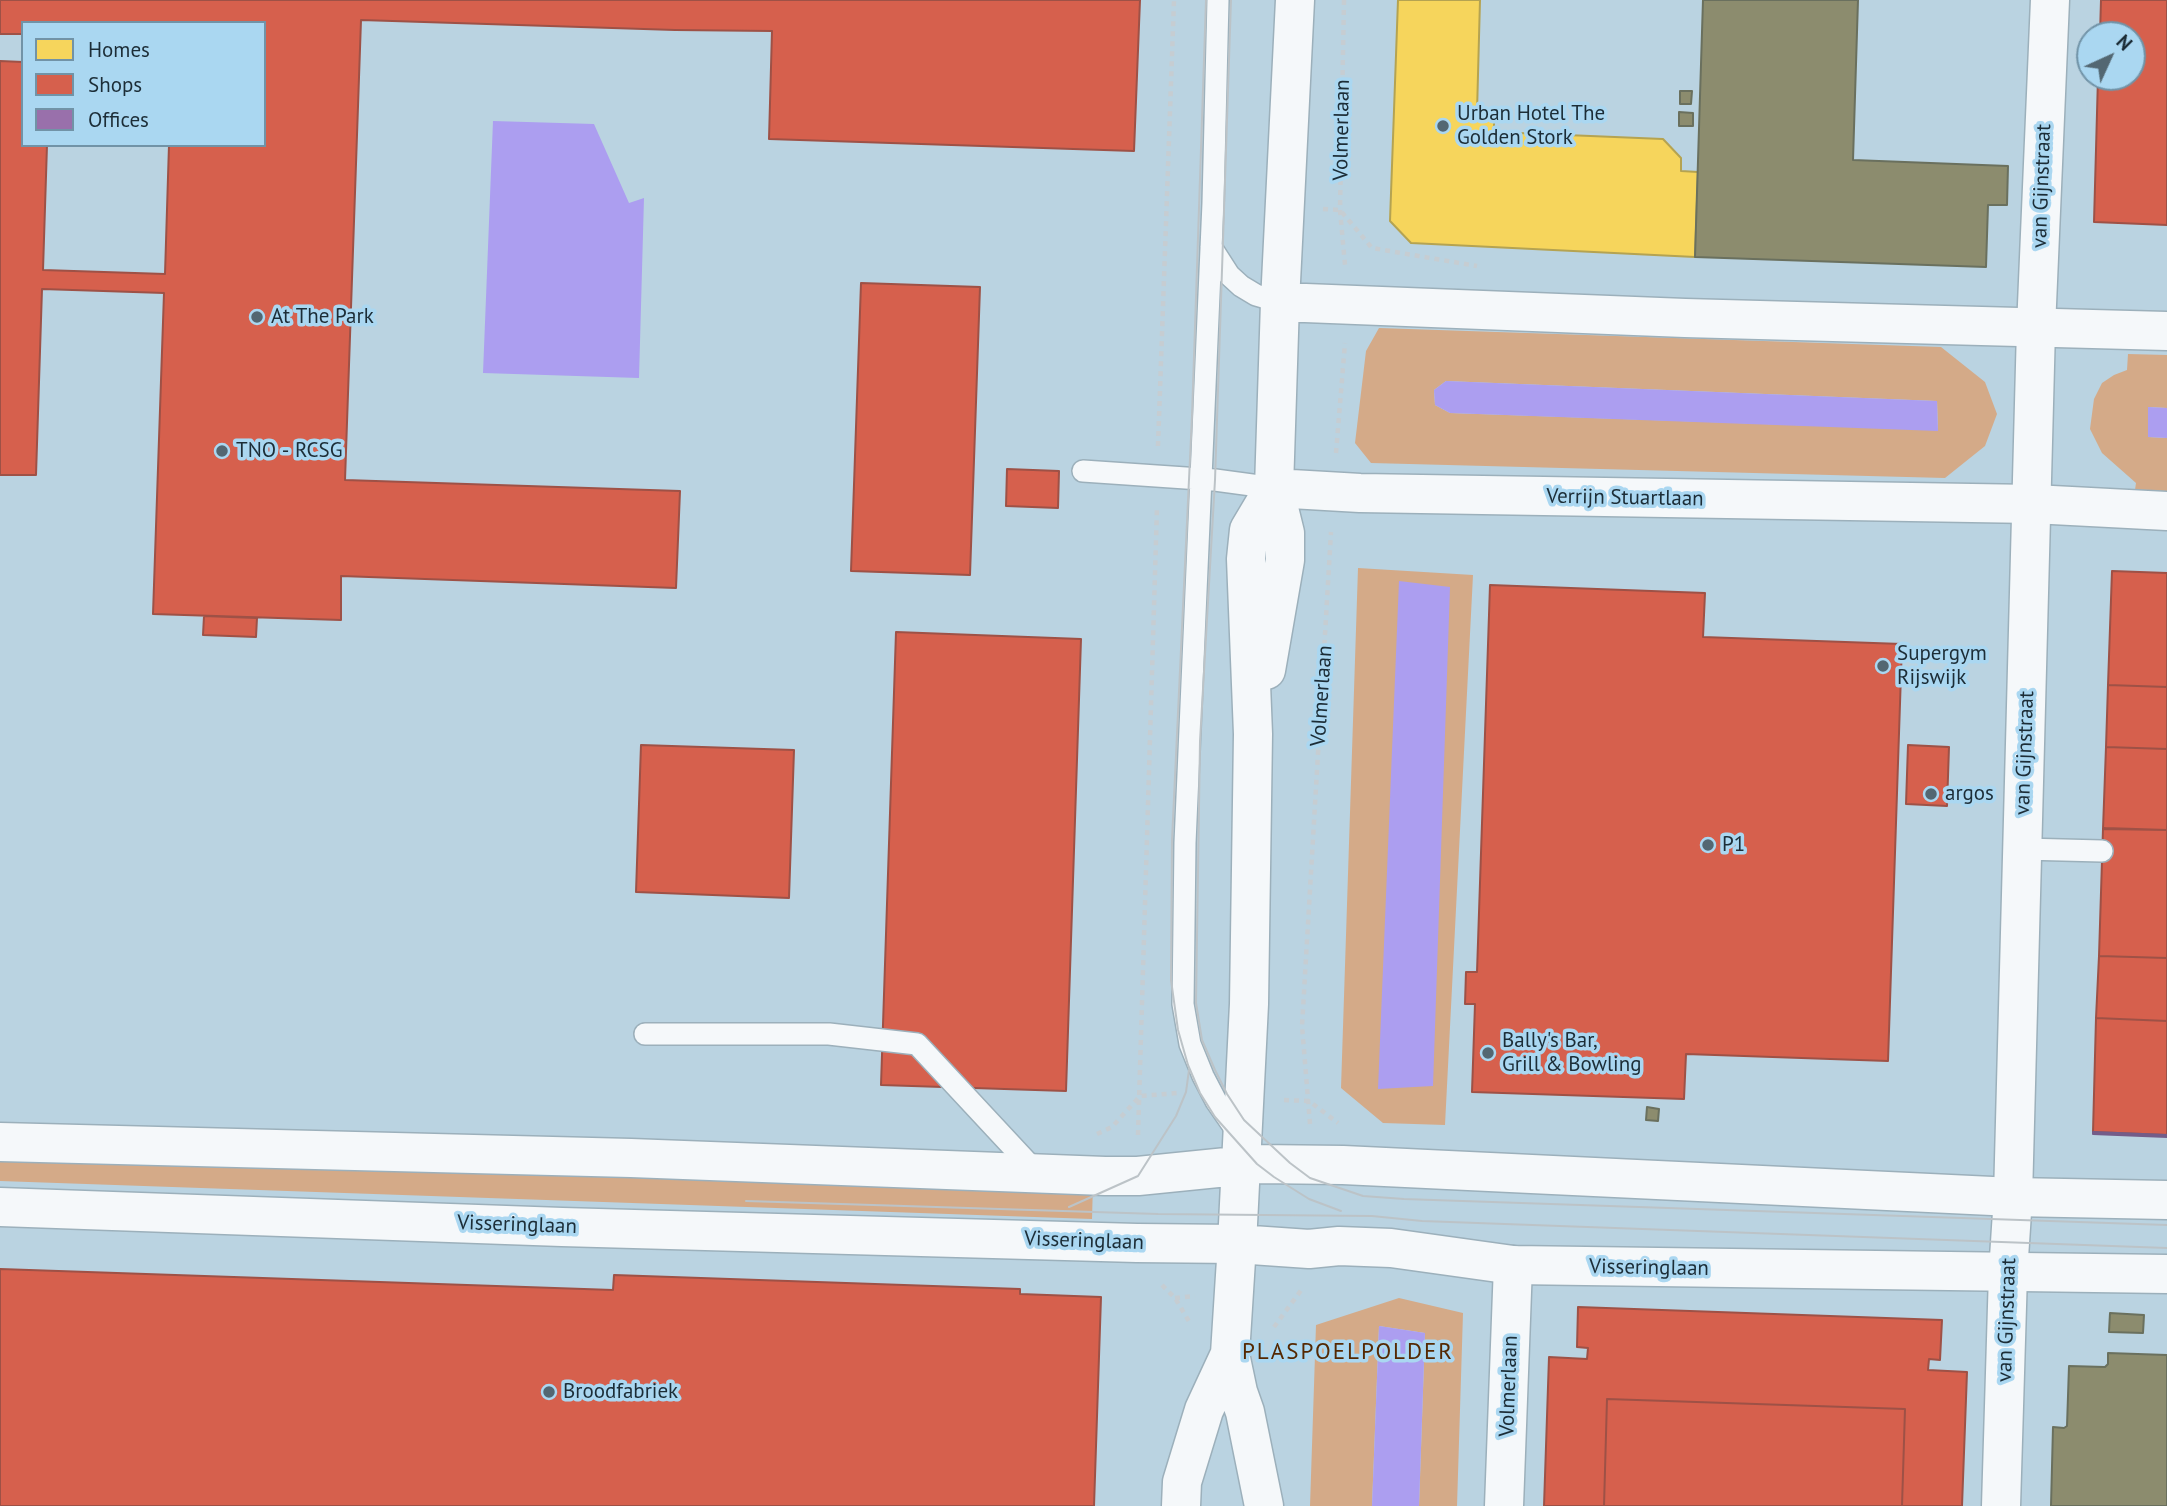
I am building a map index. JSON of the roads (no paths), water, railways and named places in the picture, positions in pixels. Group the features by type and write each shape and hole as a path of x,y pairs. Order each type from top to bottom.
{"street":[{"path":"1264,1506 1230,1354 1249,1004 1253,734 1285,561 1285,533 1274,488 1295,0"},
{"name":"van Gijnstraat","path":"2000,1506 2013,1197 2036,328 2050,0"},
{"path":"1280,302 2167,331"},
{"name":"Verrijn Stuartlaan","path":"1274,488 1333,493 2033,504 2167,511"},
{"path":"0,1142 604,1157 1138,1177 1242,1150 1311,1164 2013,1197 2167,1200"},
{"name":"Visseringlaan","path":"0,1207 562,1227 1237,1244 1309,1249 1339,1246 1391,1248 1513,1265 2167,1274"},
{"name":"Volmerlaan","path":"1504,1506 1513,1265"},
{"path":"1181,1506 1182,1482 1204,1410 1230,1354"}],"lane":[{"path":"1218,0 1213,203 1185,843 1183,1004 1190,1044 1216,1101 1234,1127 1242,1150"},
{"path":"1211,247 1229,275 1241,286 1256,295 1280,302"},
{"name":"Verrijn Stuartlaan","path":"1083,471 1201,479 1274,488"},
{"path":"2023,849 2102,851"},
{"path":"645,1034 828,1034 917,1044 1038,1174"}],"tram line":[{"path":"1206,0 1192,416 1172,840 1171,980 1178,1030 1188,1065 1200,1093 1215,1117 1257,1164 1274,1177 1309,1199 1341,1211"},
{"path":"1231,0 1215,480 1200,741 1196,1003 1202,1040 1227,1094 1244,1120 1310,1178 1363,1196 2167,1225"},
{"path":"1069,1207 1138,1176 1176,1116 1186,1092 1189,1070"},
{"path":"746,1201 1158,1214 1372,1216 1422,1221 2167,1248"}],"place":[{"name":"Urban Hotel The Golden Stork","path":"1443,126"},
{"name":"At The Park","path":"257,317"},
{"name":"TNO - RCSG","path":"222,451"},
{"name":"Supergym Rijswijk","path":"1883,666"},
{"name":"argos","path":"1931,794"},
{"name":"P1","path":"1708,845"},
{"name":"Bally's Bar, Grill & Bowling","path":"1488,1053"},
{"name":"Broodfabriek","path":"549,1392"}],"district":[{"name":"PLASPOELPOLDER","path":"1348,1352"}]}
